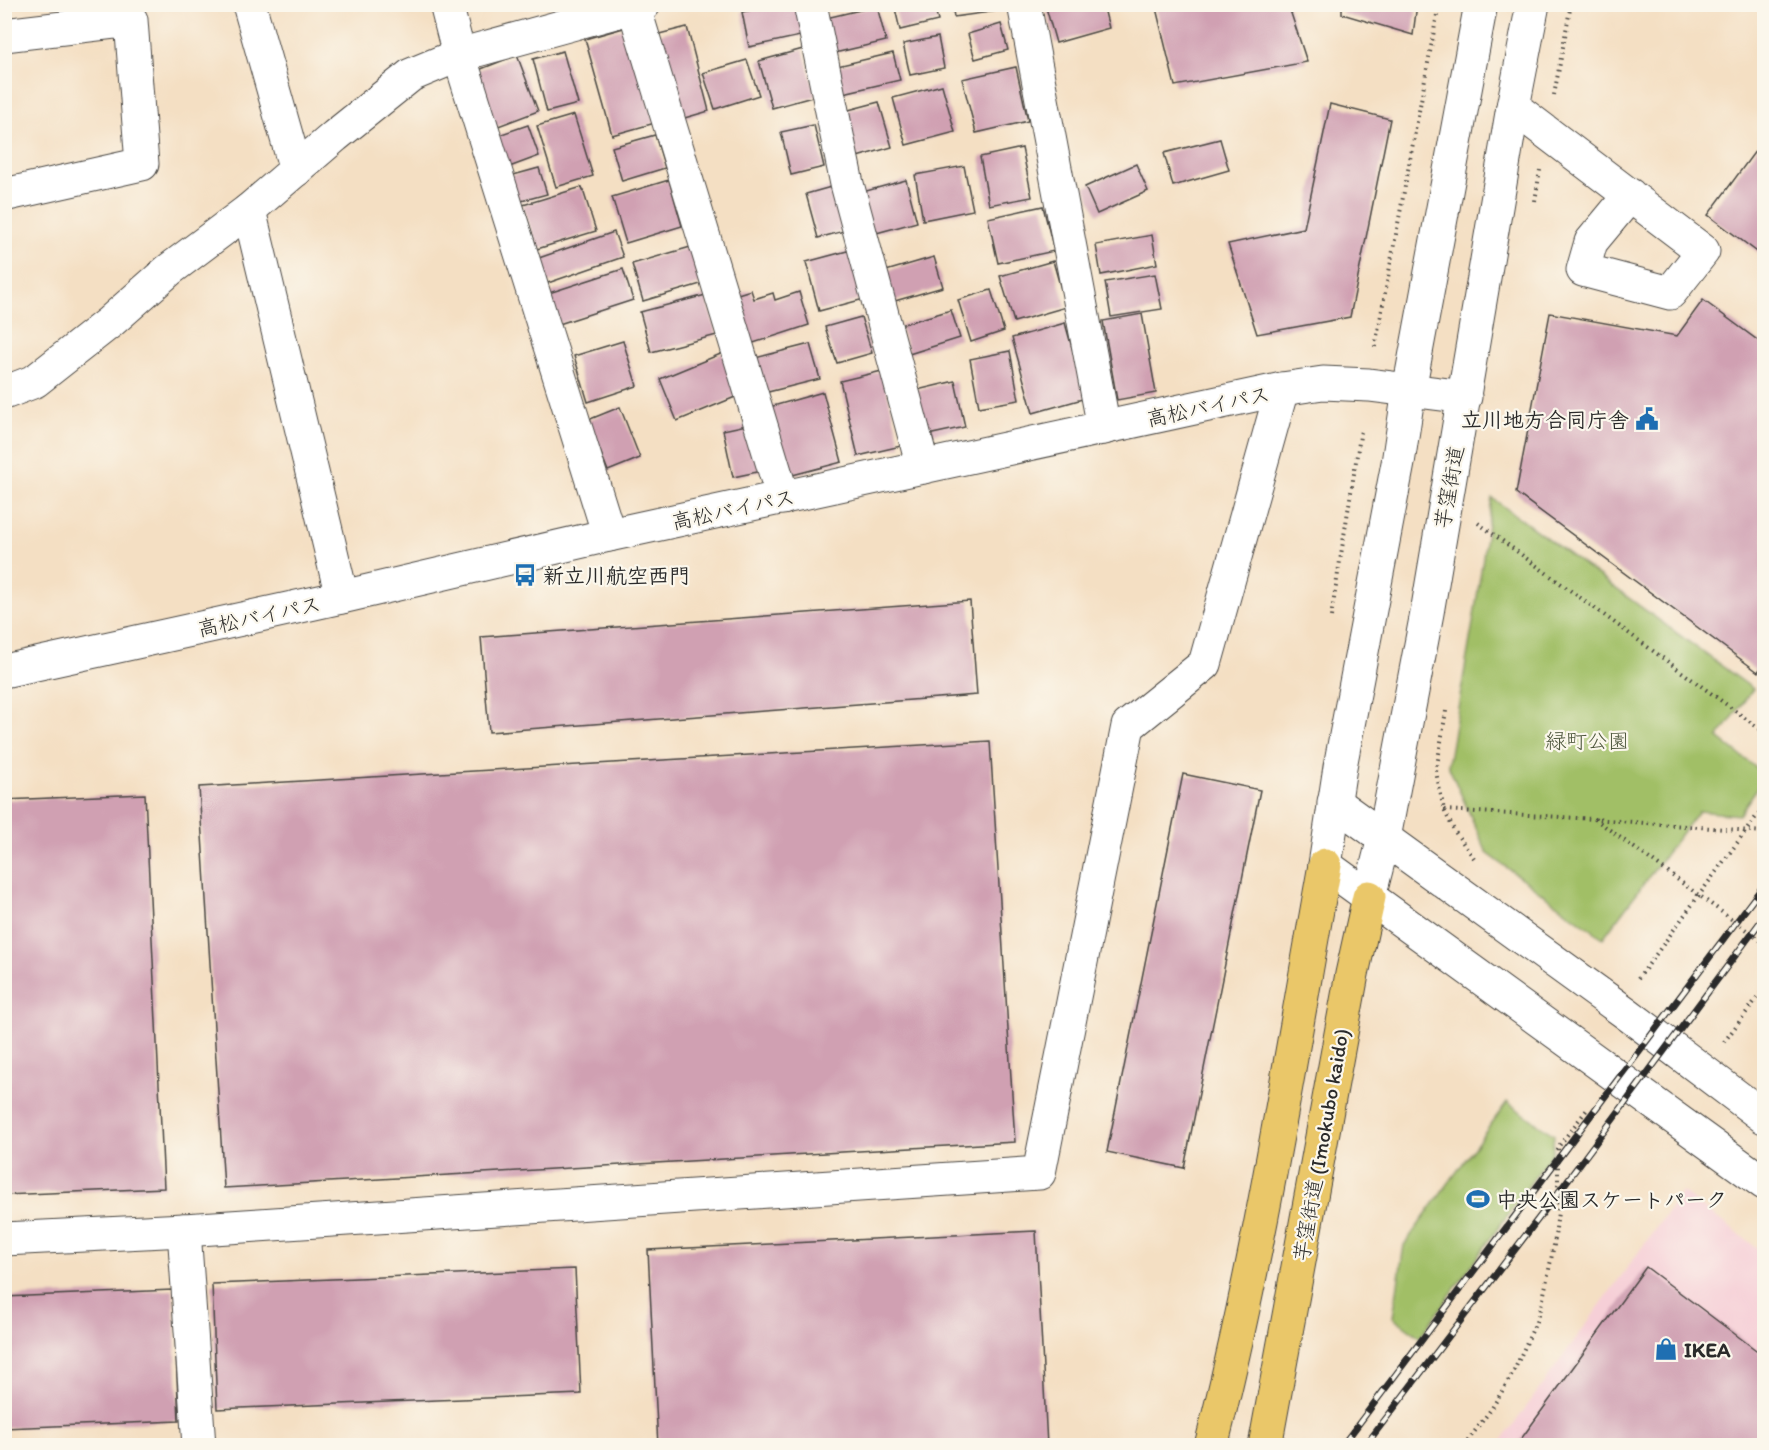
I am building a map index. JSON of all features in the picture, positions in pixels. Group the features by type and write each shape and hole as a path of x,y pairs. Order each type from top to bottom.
{"main road":[{"path":"1211,1446 1227,1382 1259,1227 1325,865"},
{"name":"芋窪街道 (Imokubo kaido)","path":"1265,1446 1350,985 1370,897"}],"street":[{"path":"249,4 296,170"},
{"path":"446,4 459,55 609,535"},
{"path":"810,4 847,184 923,467"},
{"path":"1024,4 1104,428"},
{"path":"1481,4 1334,802 1325,865 1764,1183"},
{"name":"芋窪街道","path":"1370,897 1384,838 1427,613 1533,4"},
{"path":"4,393 35,381 110,322 169,270 249,210 411,75 459,55 639,6 783,498"},
{"path":"4,35 130,20 142,164 4,195"},
{"path":"1514,107 1630,195"},
{"path":"249,210 342,597"},
{"name":"高松バイパス","path":"4,671 342,597 609,535 1323,382 1465,397"},
{"path":"4,1239 184,1230 1039,1173 1128,726 1205,664 1282,390"},
{"path":"1334,802 1626,1013 1764,1117"},
{"path":"184,1230 199,1446"}],"path":[{"path":"1375,347 1439,4"},
{"path":"1533,210 1571,4"},
{"path":"1476,531 1478,523 1764,732"},
{"path":"1448,702 1436,772 1444,810 1455,832 1474,859"},
{"path":"1647,986 1638,979 1764,806"},
{"path":"1444,810 1764,832"},
{"path":"1594,819 1764,943"},
{"path":"1724,1042 1764,988"},
{"path":"1715,1035 1732,1048"},
{"path":"1464,1446 1492,1408 1513,1373 1536,1322 1544,1299 1554,1245 1558,1212 1558,1147 1589,1107"}],"shaded area":[{"name":"IKEA","path":"1682,1192 1764,1253 1764,1445 1498,1446"}],"green space":[{"name":"緑町公園","path":"1492,498 1753,689 1718,738 1764,774 1764,778 1739,815 1698,811 1603,938 1487,853 1448,765"},
{"name":"中央公園スケートパーク","path":"1507,1102 1554,1135 1552,1153 1420,1337 1393,1317 1404,1245"}],"building":[{"path":"894,4 934,4 938,21 900,30"},
{"path":"952,4 1003,4 1004,10 954,17"},
{"path":"1045,4 1103,4 1109,28 1056,43"},
{"path":"1155,4 1288,4 1307,62 1175,86"},
{"path":"1342,4 1417,4 1413,35 1342,14"},
{"path":"777,5 798,5 805,35 749,47 742,12"},
{"path":"877,6 886,41 830,54 822,19"},
{"path":"1001,24 1008,50 975,59 968,34"},
{"path":"627,27 655,123 612,135 585,39"},
{"path":"687,27 709,111 681,119 659,34"},
{"path":"938,37 944,68 910,75 903,44"},
{"path":"803,49 816,96 772,108 759,61"},
{"path":"563,51 578,104 547,112 533,59"},
{"path":"893,53 900,80 839,94 833,67"},
{"path":"517,55 538,111 493,128 471,73"},
{"path":"747,60 759,95 715,109 703,73"},
{"path":"1016,67 1028,121 976,133 962,79"},
{"path":"942,85 955,132 906,145 893,98"},
{"path":"879,102 892,147 850,159 837,113"},
{"path":"1330,104 1390,119 1350,317 1257,334 1228,244 1304,228"},
{"path":"574,115 593,176 556,187 537,126"},
{"path":"528,125 539,156 504,169 493,137"},
{"path":"814,125 824,167 791,175 781,132"},
{"path":"655,135 665,168 622,181 612,147"},
{"path":"1220,139 1229,170 1173,186 1164,153"},
{"path":"1764,139 1764,257 1708,215"},
{"path":"1022,148 1032,197 989,205 980,157"},
{"path":"1136,164 1148,191 1097,214 1085,187"},
{"path":"964,166 973,210 923,220 915,175"},
{"path":"539,168 547,194 514,203 506,177"},
{"path":"669,180 682,226 626,243 612,197"},
{"path":"906,180 917,222 869,235 859,193"},
{"path":"582,187 596,231 537,249 523,205"},
{"path":"831,187 844,231 818,238 806,194"},
{"path":"1043,206 1054,251 998,263 988,218"},
{"path":"614,232 623,257 545,284 536,259"},
{"path":"1152,235 1157,264 1101,275 1096,245"},
{"path":"694,246 704,283 643,301 632,264"},
{"path":"851,250 864,299 819,311 806,262"},
{"path":"934,257 943,287 888,303 879,273"},
{"path":"1053,261 1066,307 1014,322 1000,276"},
{"path":"623,269 633,300 559,324 549,293"},
{"path":"1155,274 1162,309 1111,317 1105,282"},
{"path":"751,290 754,299 773,293 775,300 799,292 809,325 744,346 728,297"},
{"path":"991,290 1004,331 971,342 958,300"},
{"path":"706,295 717,335 651,352 640,312"},
{"name":"立川地方合同庁舎","path":"1703,300 1764,345 1764,663 1758,672 1516,493 1550,313 1677,336"},
{"path":"951,310 960,338 909,354 900,325"},
{"path":"1142,314 1156,393 1117,400 1103,321"},
{"path":"861,317 872,353 837,363 825,327"},
{"path":"1065,323 1086,398 1033,413 1012,338"},
{"path":"623,341 637,386 588,402 574,356"},
{"path":"810,344 820,379 764,393 755,358"},
{"path":"1010,351 1019,400 979,407 970,359"},
{"path":"723,353 740,395 677,421 660,379"},
{"path":"882,371 901,446 858,456 840,381"},
{"path":"955,381 965,427 923,436 913,391"},
{"path":"823,392 842,462 785,477 766,408"},
{"path":"620,407 640,458 608,471 588,420"},
{"path":"756,423 767,470 733,477 723,430"},
{"path":"970,601 977,695 489,732 481,637"},
{"path":"990,741 1015,1142 224,1188 199,787"},
{"path":"1183,774 1260,790 1184,1168 1107,1152"},
{"path":"145,794 164,1188 4,1195 4,800"},
{"path":"1036,1231 1047,1446 658,1446 648,1250"},
{"name":"IKEA","path":"1646,1267 1764,1356 1764,1446 1516,1446"},
{"path":"575,1269 581,1394 217,1409 212,1284"},
{"path":"173,1290 179,1421 4,1428 4,1297"}],"railway":[{"path":"1342,1446 1764,885"},
{"path":"1365,1446 1764,917"}],"place":[{"name":"立川地方合同庁舎","path":"1647,419"},
{"name":"新立川航空西門","path":"525,575"},
{"name":"中央公園スケートパーク","path":"1478,1199"},
{"name":"IKEA","path":"1666,1349"}]}
